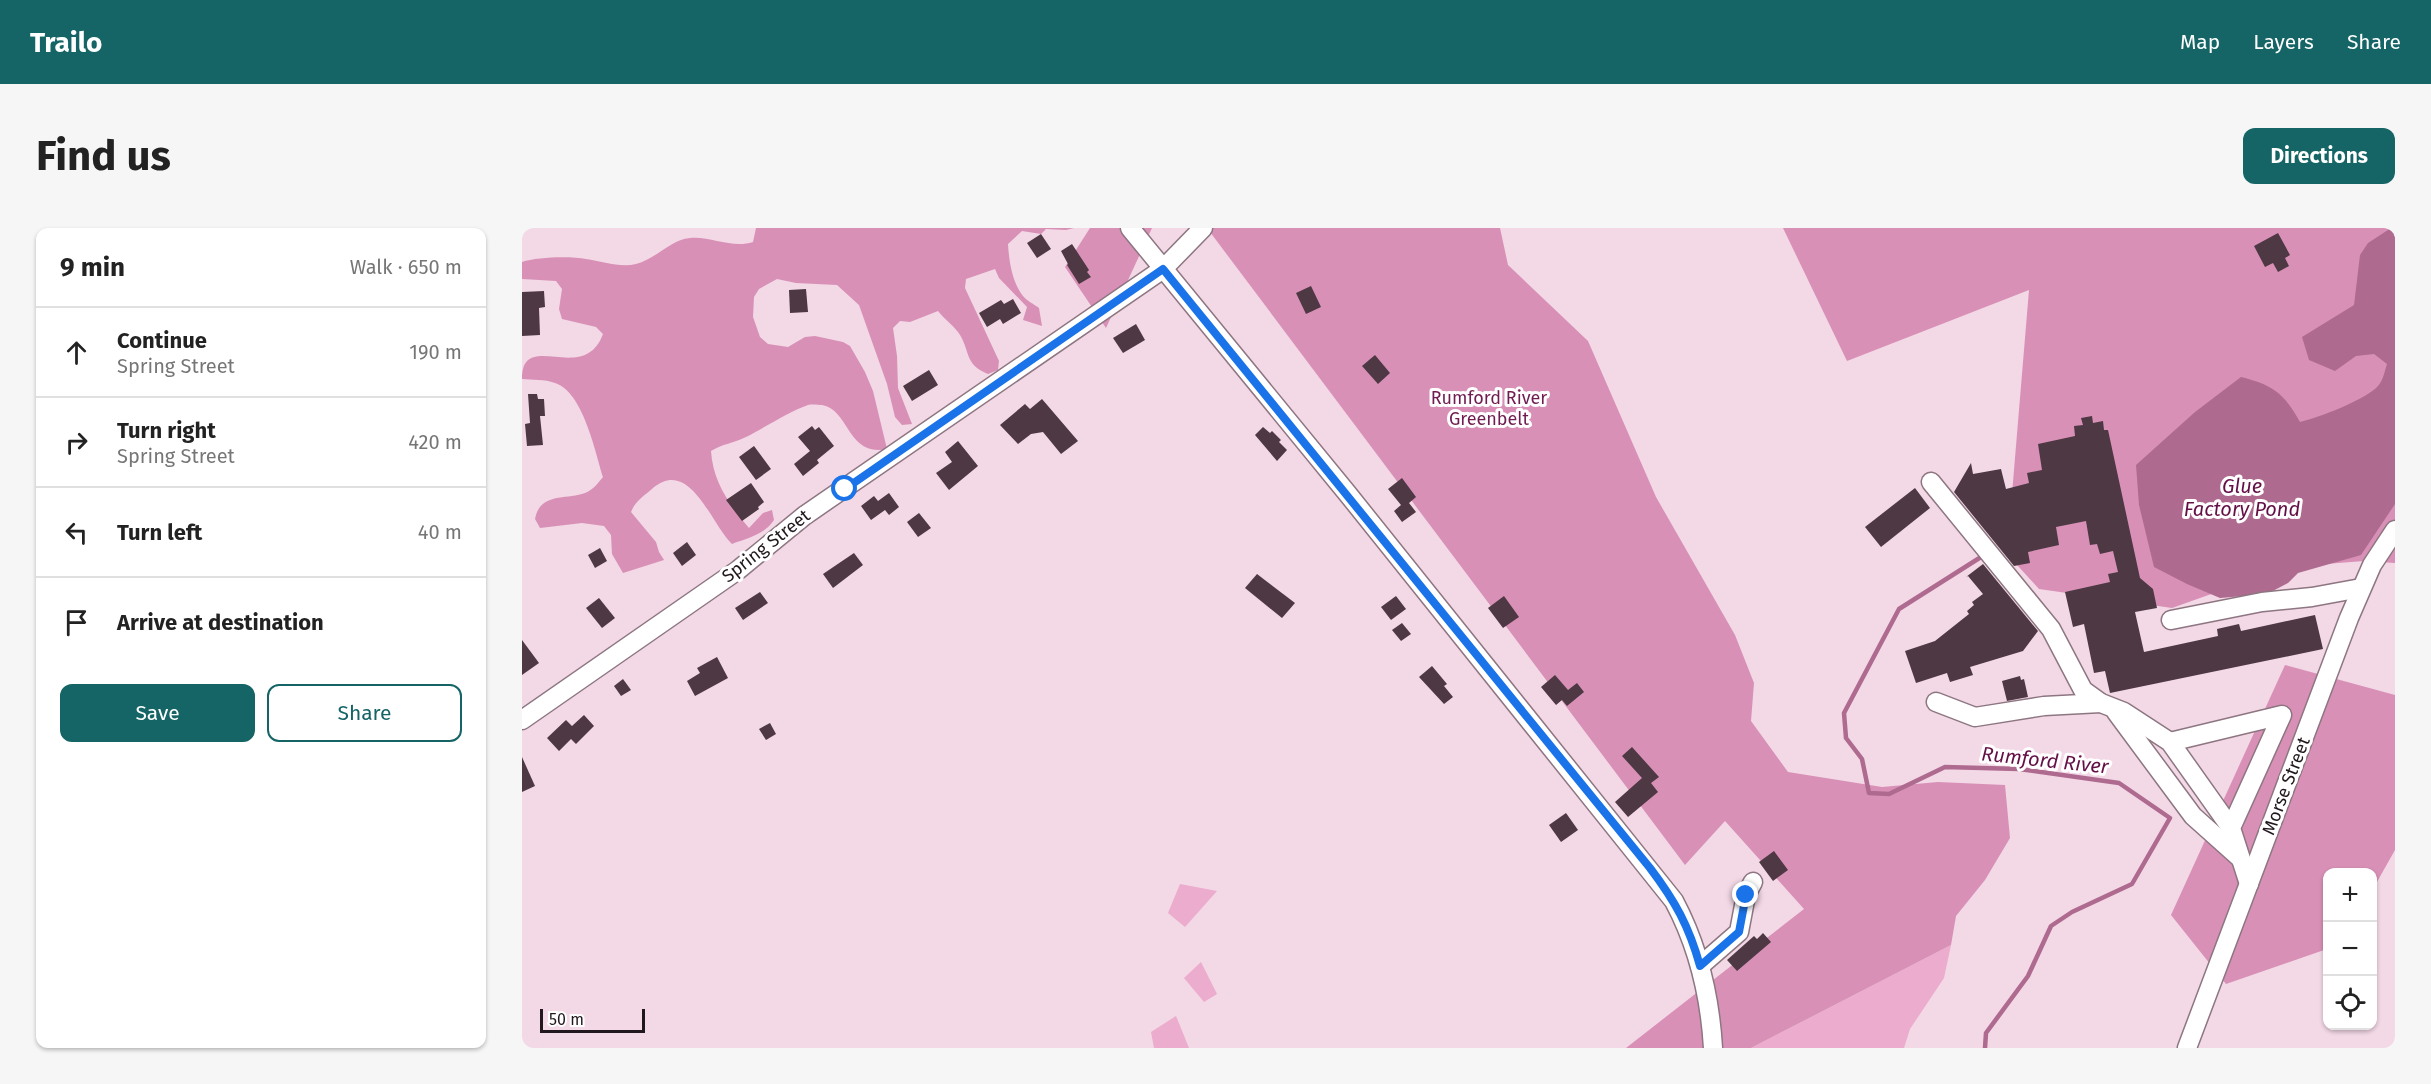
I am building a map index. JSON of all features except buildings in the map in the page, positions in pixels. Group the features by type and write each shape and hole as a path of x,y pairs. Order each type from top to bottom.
{"street":[{"path":"1130,228 1347,493 1650,868 1674,901 1690,931 1700,966 1707,998 1713,1048"},
{"name":"Spring Street","path":"522,720 738,570 804,516 1163,269 1203,228"},
{"path":"1931,482 2051,629 2083,690 2107,706 2124,712 2170,742 2231,828 2249,884"},
{"name":"Morse Street","path":"2187,1048 2361,588 2372,565 2395,530"},
{"path":"2171,620 2262,602 2312,597 2361,588"},
{"path":"1936,702 1975,717 2044,706 2107,706"},
{"path":"2107,706 2193,816 2240,858"},
{"path":"2170,742 2282,715 2231,828"},
{"path":"1700,966 1739,932 1746,895 1753,882"}],"shaded area":[{"path":"1180,884 1217,891 1185,927 1168,913"},
{"path":"1951,945 1944,978 1910,1029 1904,1048 1751,1048"},
{"path":"1201,962 1217,994 1204,1002 1184,978"},
{"path":"1176,1016 1189,1048 1154,1048 1151,1032"}],"green space":[{"path":"756,228 1074,228 1046,229 1041,234 1022,231 1008,244 1010,264 1016,284 1025,298 1039,308 1042,326 1023,320 1027,307 999,278 995,269 966,279 965,288 999,361 998,370 988,374 975,366 958,332 938,311 910,322 900,321 893,328 898,388 912,424 902,425 895,417 887,384 859,305 837,285 796,283 777,279 759,289 754,297 753,317 760,337 768,344 788,347 805,337 815,336 843,342 850,346 873,391 887,449 874,450 864,446 856,440 838,415 822,405 808,405 793,411 746,437 711,451 719,483 749,528 763,513 772,510 774,520 770,525 755,535 732,544 708,509 689,487 678,481 666,481 640,498 631,512 656,542 664,560 623,573 612,554 611,535 604,526 582,523 540,528 535,519 538,510 548,501 585,493 603,477 592,438 573,398 555,383 522,379 525,365 532,358 543,356 569,358 582,356 594,349 603,334 596,327 562,319 559,309 562,289 556,281 522,279 522,262 545,258 571,258 630,265 643,262 683,239 698,238 737,244 753,242"},
{"path":"1090,228 1152,228 1106,328 1065,267"},
{"name":"Rumford River Greenbelt","path":"1207,228 1500,228 1508,265 1588,341 1656,497 1735,635 1754,683 1751,721 1788,772 1882,787 1938,782 2005,785 2010,838 1985,880 1956,916 1951,945 1751,1048 1626,1048 1804,909 1725,821 1685,865"},
{"path":"1783,228 2395,228 2395,563 2364,561 2287,567 2172,608 2039,589 2007,554 2029,290 1847,361"},
{"path":"2285,665 2395,695 2395,850 2377,882 2377,868 2323,868 2323,950 2226,984 2171,915"}],"water":[{"name":"Glue Factory Pond","path":"2391,228 2395,228 2395,504 2361,555 2298,573 2288,583 2267,594 2220,598 2154,567 2139,505 2136,465 2195,412 2241,377 2270,387 2289,404 2300,422 2318,417 2364,397 2380,384 2387,364 2374,354 2356,356 2335,371 2309,360 2302,337 2354,305 2360,255 2368,243"}],"waterway":[{"name":"Rumford River","path":"1981,557 1899,609 1844,713 1846,738 1862,759 1869,793 1889,794 1945,767 2019,769 2119,783 2170,818 2132,884 2072,912 2051,926 2028,976 1986,1033 1985,1048"}],"route":[{"path":"845,489 1163,269 1650,868 1683,917 1690,931 1700,966 1739,932 1746,895"}]}
